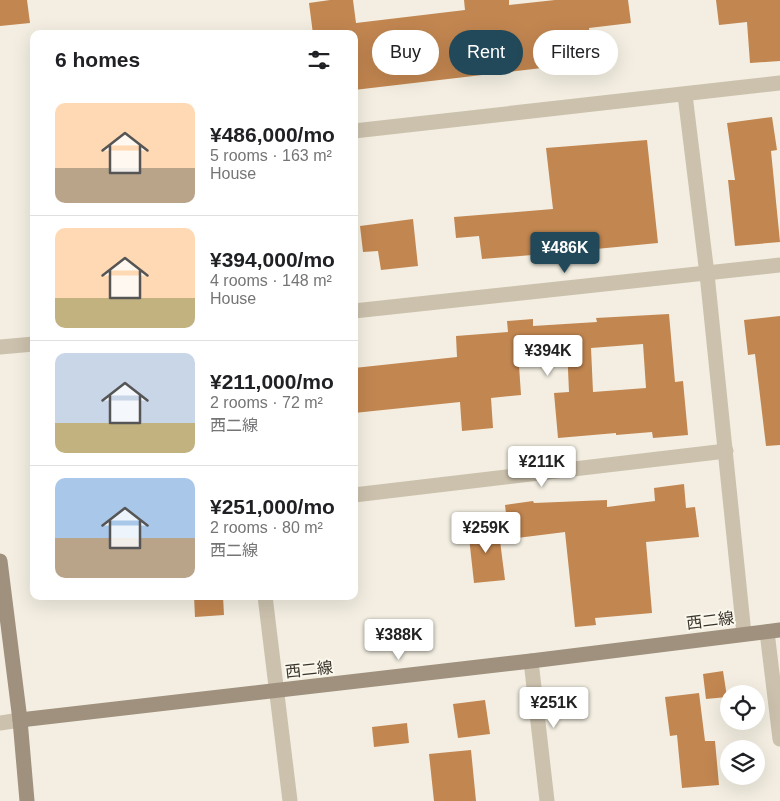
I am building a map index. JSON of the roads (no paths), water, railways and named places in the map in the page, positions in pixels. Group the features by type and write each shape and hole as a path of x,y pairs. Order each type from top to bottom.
{"street":[{"path":"358,131 780,83"},
{"path":"685,95 707,274 744,634"},
{"path":"358,311 780,265"},
{"path":"0,347 30,344"},
{"path":"358,495 726,452"},
{"path":"0,560 20,720 27,801"},
{"path":"265,600 290,801"},
{"path":"774,631 780,738"},
{"name":"西二線","path":"20,720 774,631"},
{"path":"531,661 548,801"},
{"path":"0,723 20,720"}]}
